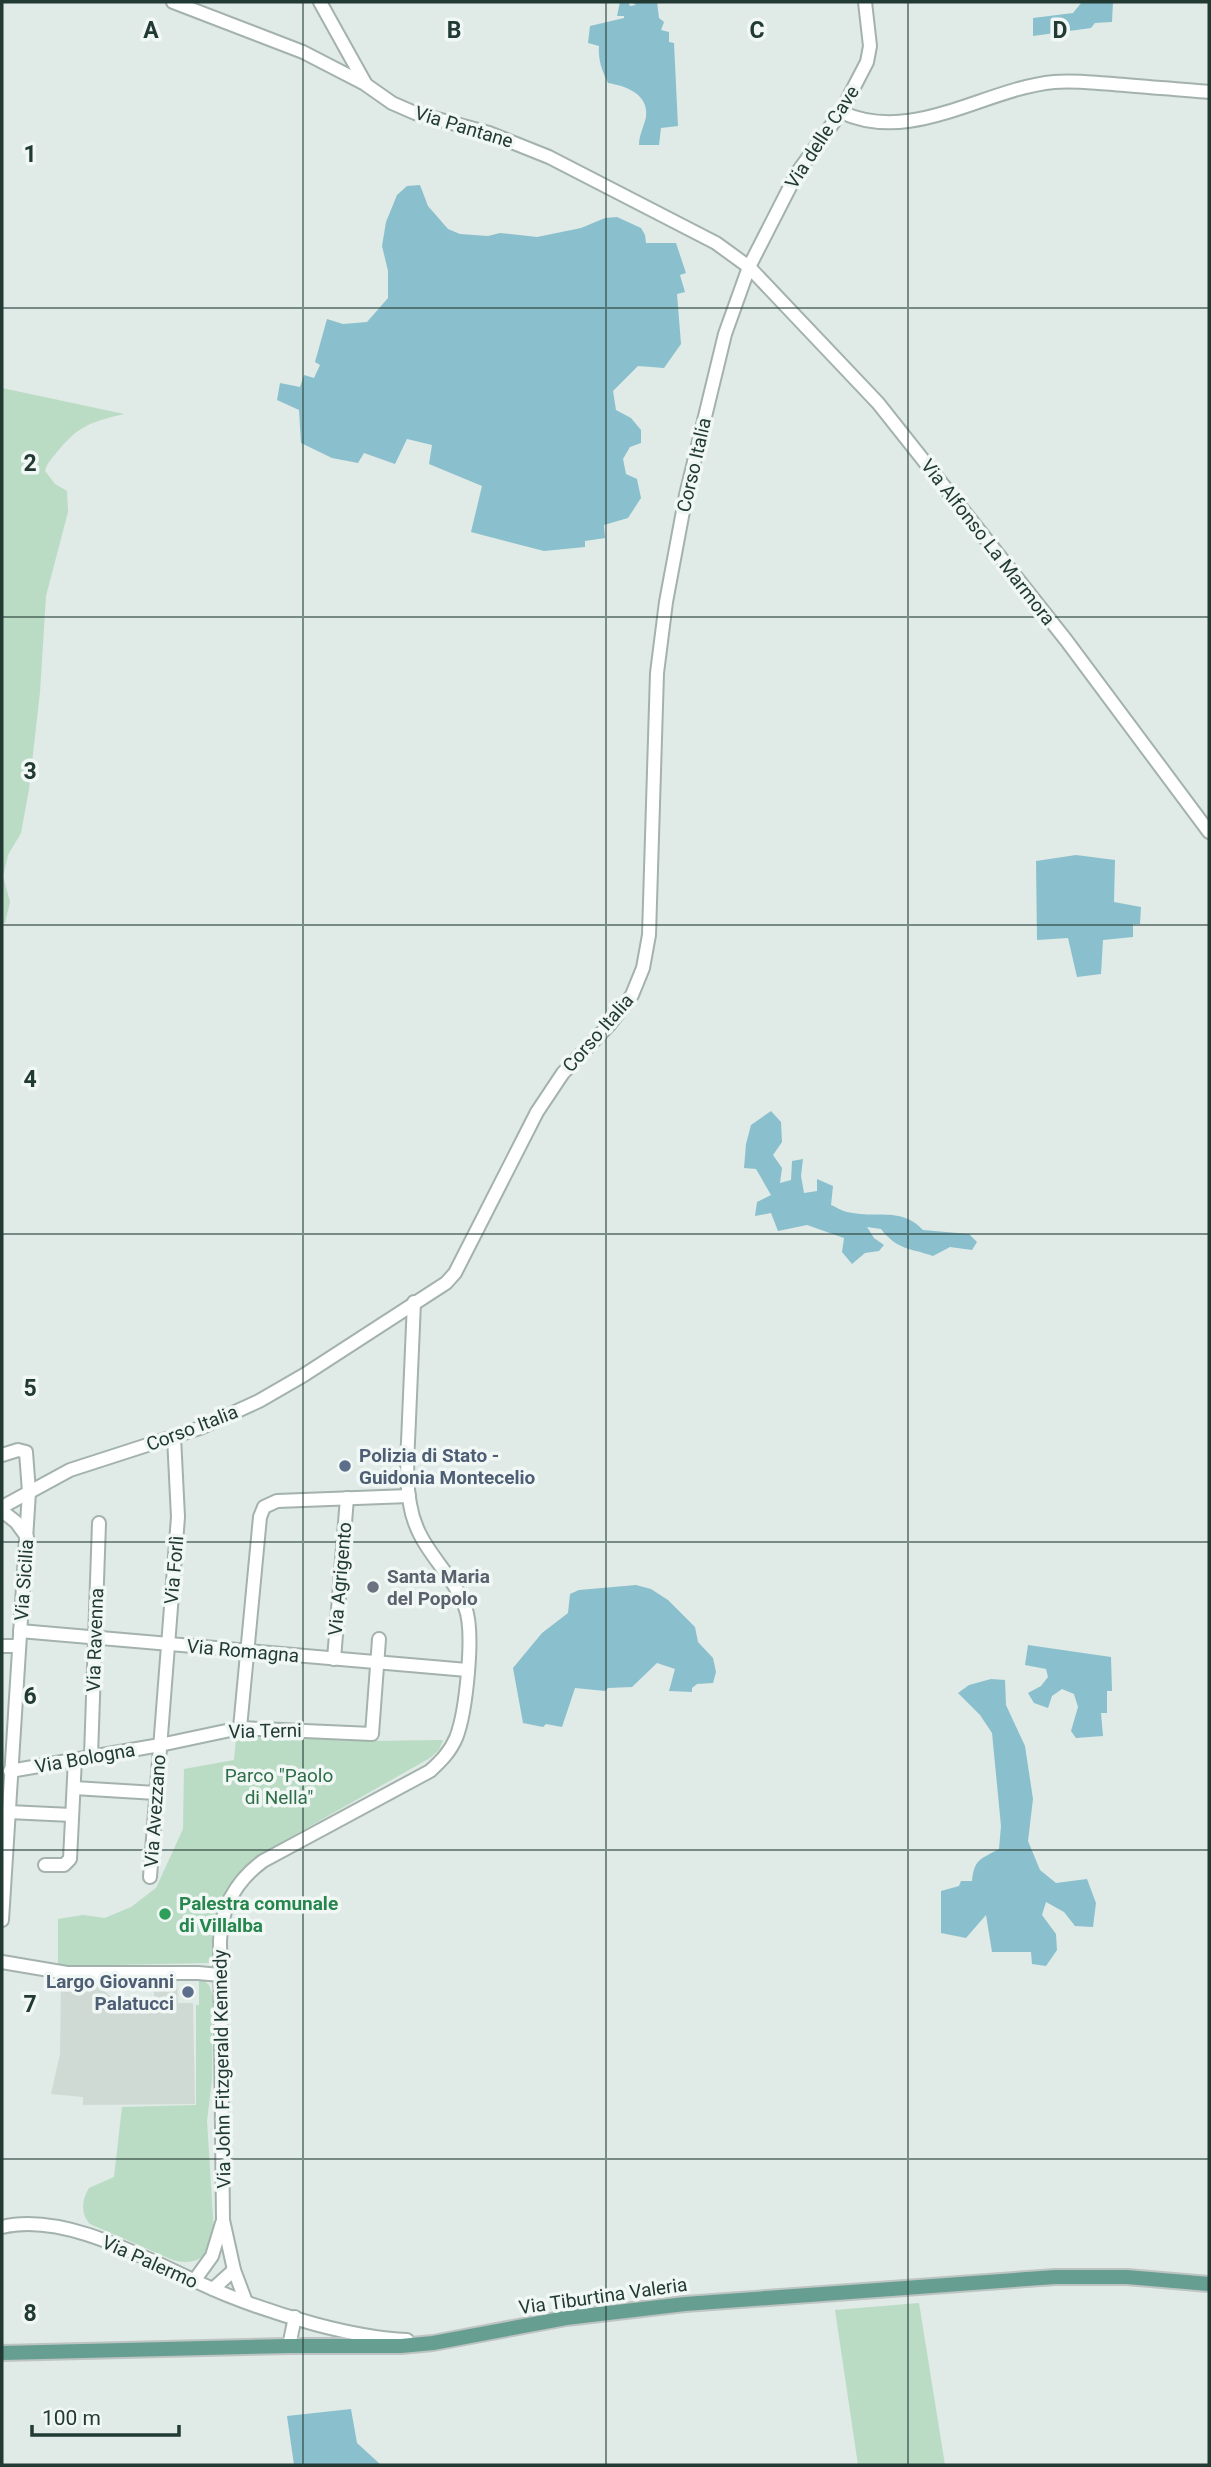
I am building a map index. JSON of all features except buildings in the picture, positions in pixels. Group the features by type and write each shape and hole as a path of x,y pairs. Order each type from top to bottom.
{"main road":[{"name":"Via Tiburtina Valeria","path":"2,2353 401,2346 449,2340 566,2318 685,2304 1055,2277 1128,2277 1209,2284"}],"street":[{"name":"Via Pantane","path":"173,2 303,52 365,84 392,103 415,113 489,133 549,157 716,243 749,267"},
{"path":"320,2 365,84"},
{"name":"Via delle Cave","path":"749,267 797,173 841,112 867,62 870,46 865,2"},
{"path":"841,112 880,121 915,120 1027,86 1060,81 1209,92"},
{"name":"Via Alfonso La Marmora","path":"749,267 878,403 1066,640 1209,832"},
{"name":"Corso Italia","path":"27,1537 12,1517 2,1509 71,1470 174,1437 228,1416 284,1388 446,1283 455,1273 537,1112 575,1059 625,1007 641,975 649,935 657,673 666,602 686,495 725,334 749,267"},
{"name":"Via John Fitzgerald Kennedy","path":"246,2302 234,2270 223,2220 220,1975 222,1922 229,1900 241,1881 269,1857 417,1779 440,1762 451,1747 458,1728 470,1632 466,1610 459,1594 421,1539 409,1496 407,1466 414,1302"},
{"name":"Via Forlì","path":"160,1745 178,1517 174,1437"},
{"name":"Via Sicilia","path":"2,1455 18,1450 26,1452 29,1492 20,1631 7,1750 10,1771 2,1920"},
{"path":"240,1728 260,1517 264,1507 273,1501 409,1496"},
{"name":"Via Agrigento","path":"334,1659 347,1498"},
{"name":"Via Ravenna","path":"91,1756 99,1523"},
{"name":"Via Romagna","path":"20,1631 467,1670"},
{"path":"377,1663 379,1639"},
{"path":"2,1646 18,1646"},
{"name":"Via Terni","path":"160,1745 240,1728 372,1734 377,1663"},
{"name":"Via Bologna","path":"10,1771 160,1745"},
{"name":"Via Avezzano","path":"150,1877 160,1745"},
{"path":"45,1865 62,1865 69,1861 75,1759"},
{"path":"74,1788 156,1793"},
{"path":"8,1812 72,1815"},
{"path":"2,1962 67,1973 220,1975"},
{"name":"Via John Fitzgerald Kennedy","path":"194,2281 212,2256 223,2220"},
{"name":"Via Palermo","path":"2,2227 30,2223 64,2227 93,2236 246,2302 355,2333 391,2339 449,2340"},
{"path":"213,2289 234,2270"},
{"path":"289,2346 295,2317"}],"shaded area":[{"path":"154,1980 177,1980 178,2003 193,2003 195,2104 83,2105 83,2097 51,2094 60,2054 61,1983 94,1982 125,2009 128,2006 154,2005"}],"green space":[{"path":"2,388 124,414 94,422 79,430 53,456 45,471 55,484 67,491 68,512 46,596 40,692 29,789 21,833 8,855 3,876 10,902 5,923 2,923"},
{"name":"Parco \"Paolo di Nella\"","path":"251,1732 370,1741 443,1740 439,1750 430,1758 254,1858 234,1882 221,1906 214,1932 213,1963 58,1966 58,1919 83,1915 105,1918 131,1907 156,1888 183,1829 184,1769 234,1760 236,1739"},
{"path":"199,1977 209,1985 213,1996 212,2079 207,2121 214,2232 206,2253 196,2260 182,2262 90,2224 83,2206 89,2188 114,2177 122,2107 196,2105 196,2005 199,2005"},
{"path":"919,2303 945,2465 858,2465 835,2310"}],"water":[{"path":"620,2 628,2 630,6 636,5 631,2 657,2 659,18 664,22 661,30 669,32 669,42 674,43 678,126 661,128 659,145 639,145 646,117 644,102 635,92 608,83 601,65 599,46 588,43 590,26 624,18 617,16"},
{"path":"1082,2 1113,2 1112,22 1095,23 1091,28 1033,36 1033,18 1073,13"},
{"path":"420,185 428,206 448,229 460,234 488,236 500,233 537,237 617,217 641,228 646,243 676,243 686,273 680,275 685,292 677,294 681,344 664,368 638,366 613,391 616,410 631,418 641,430 641,443 630,447 623,459 626,474 637,479 641,498 628,518 604,525 605,538 585,541 585,547 544,551 471,532 482,486 429,464 432,445 407,439 395,464 364,453 358,463 332,458 301,443 299,410 277,400 280,383 300,387 304,375 314,378 320,365 315,362 327,319 343,324 367,322 388,298 388,271 382,246 386,222 397,195 407,186"},
{"path":"1076,855 1115,860 1114,902 1141,907 1140,924 1133,924 1133,937 1103,940 1101,974 1077,977 1068,938 1037,940 1036,861"},
{"path":"771,1111 781,1122 782,1142 773,1155 782,1168 780,1183 791,1180 792,1161 803,1159 801,1176 804,1193 817,1191 817,1179 833,1186 831,1205 841,1210 906,1218 923,1230 969,1234 977,1242 972,1250 950,1247 933,1256 898,1245 881,1229 867,1227 874,1238 884,1245 879,1251 865,1253 852,1264 842,1252 844,1238 807,1225 778,1231 771,1213 755,1216 757,1202 771,1195 756,1169 744,1168 746,1144 751,1125"},
{"path":"636,1585 651,1589 668,1600 695,1627 698,1642 713,1658 716,1672 713,1683 697,1684 692,1688 692,1692 669,1691 675,1669 657,1663 632,1687 608,1688 605,1691 575,1688 562,1727 523,1723 513,1668 542,1633 568,1613 570,1594 579,1590"},
{"path":"1028,1645 1111,1657 1112,1691 1107,1691 1107,1713 1101,1713 1103,1736 1076,1738 1071,1731 1078,1707 1074,1694 1062,1689 1052,1696 1048,1708 1034,1703 1028,1693 1041,1686 1048,1677 1046,1669 1025,1665"},
{"path":"991,1679 1005,1680 1006,1705 1025,1746 1033,1799 1028,1841 1040,1870 1056,1883 1087,1879 1096,1903 1093,1927 1075,1926 1064,1912 1046,1902 1042,1915 1056,1934 1057,1950 1046,1966 1032,1964 1031,1952 992,1952 986,1915 966,1938 941,1933 941,1891 959,1886 961,1881 972,1881 977,1864 999,1849 1001,1826 992,1733 980,1715 958,1693 969,1685"},
{"path":"351,2409 357,2443 381,2465 294,2465 287,2416"}],"place":[{"name":"Polizia di Stato - Guidonia Montecelio","path":"345,1466"},
{"name":"Santa Maria del Popolo","path":"373,1587"},
{"name":"Palestra comunale di Villalba","path":"165,1914"},
{"name":"Largo Giovanni Palatucci","path":"188,1992"}]}
